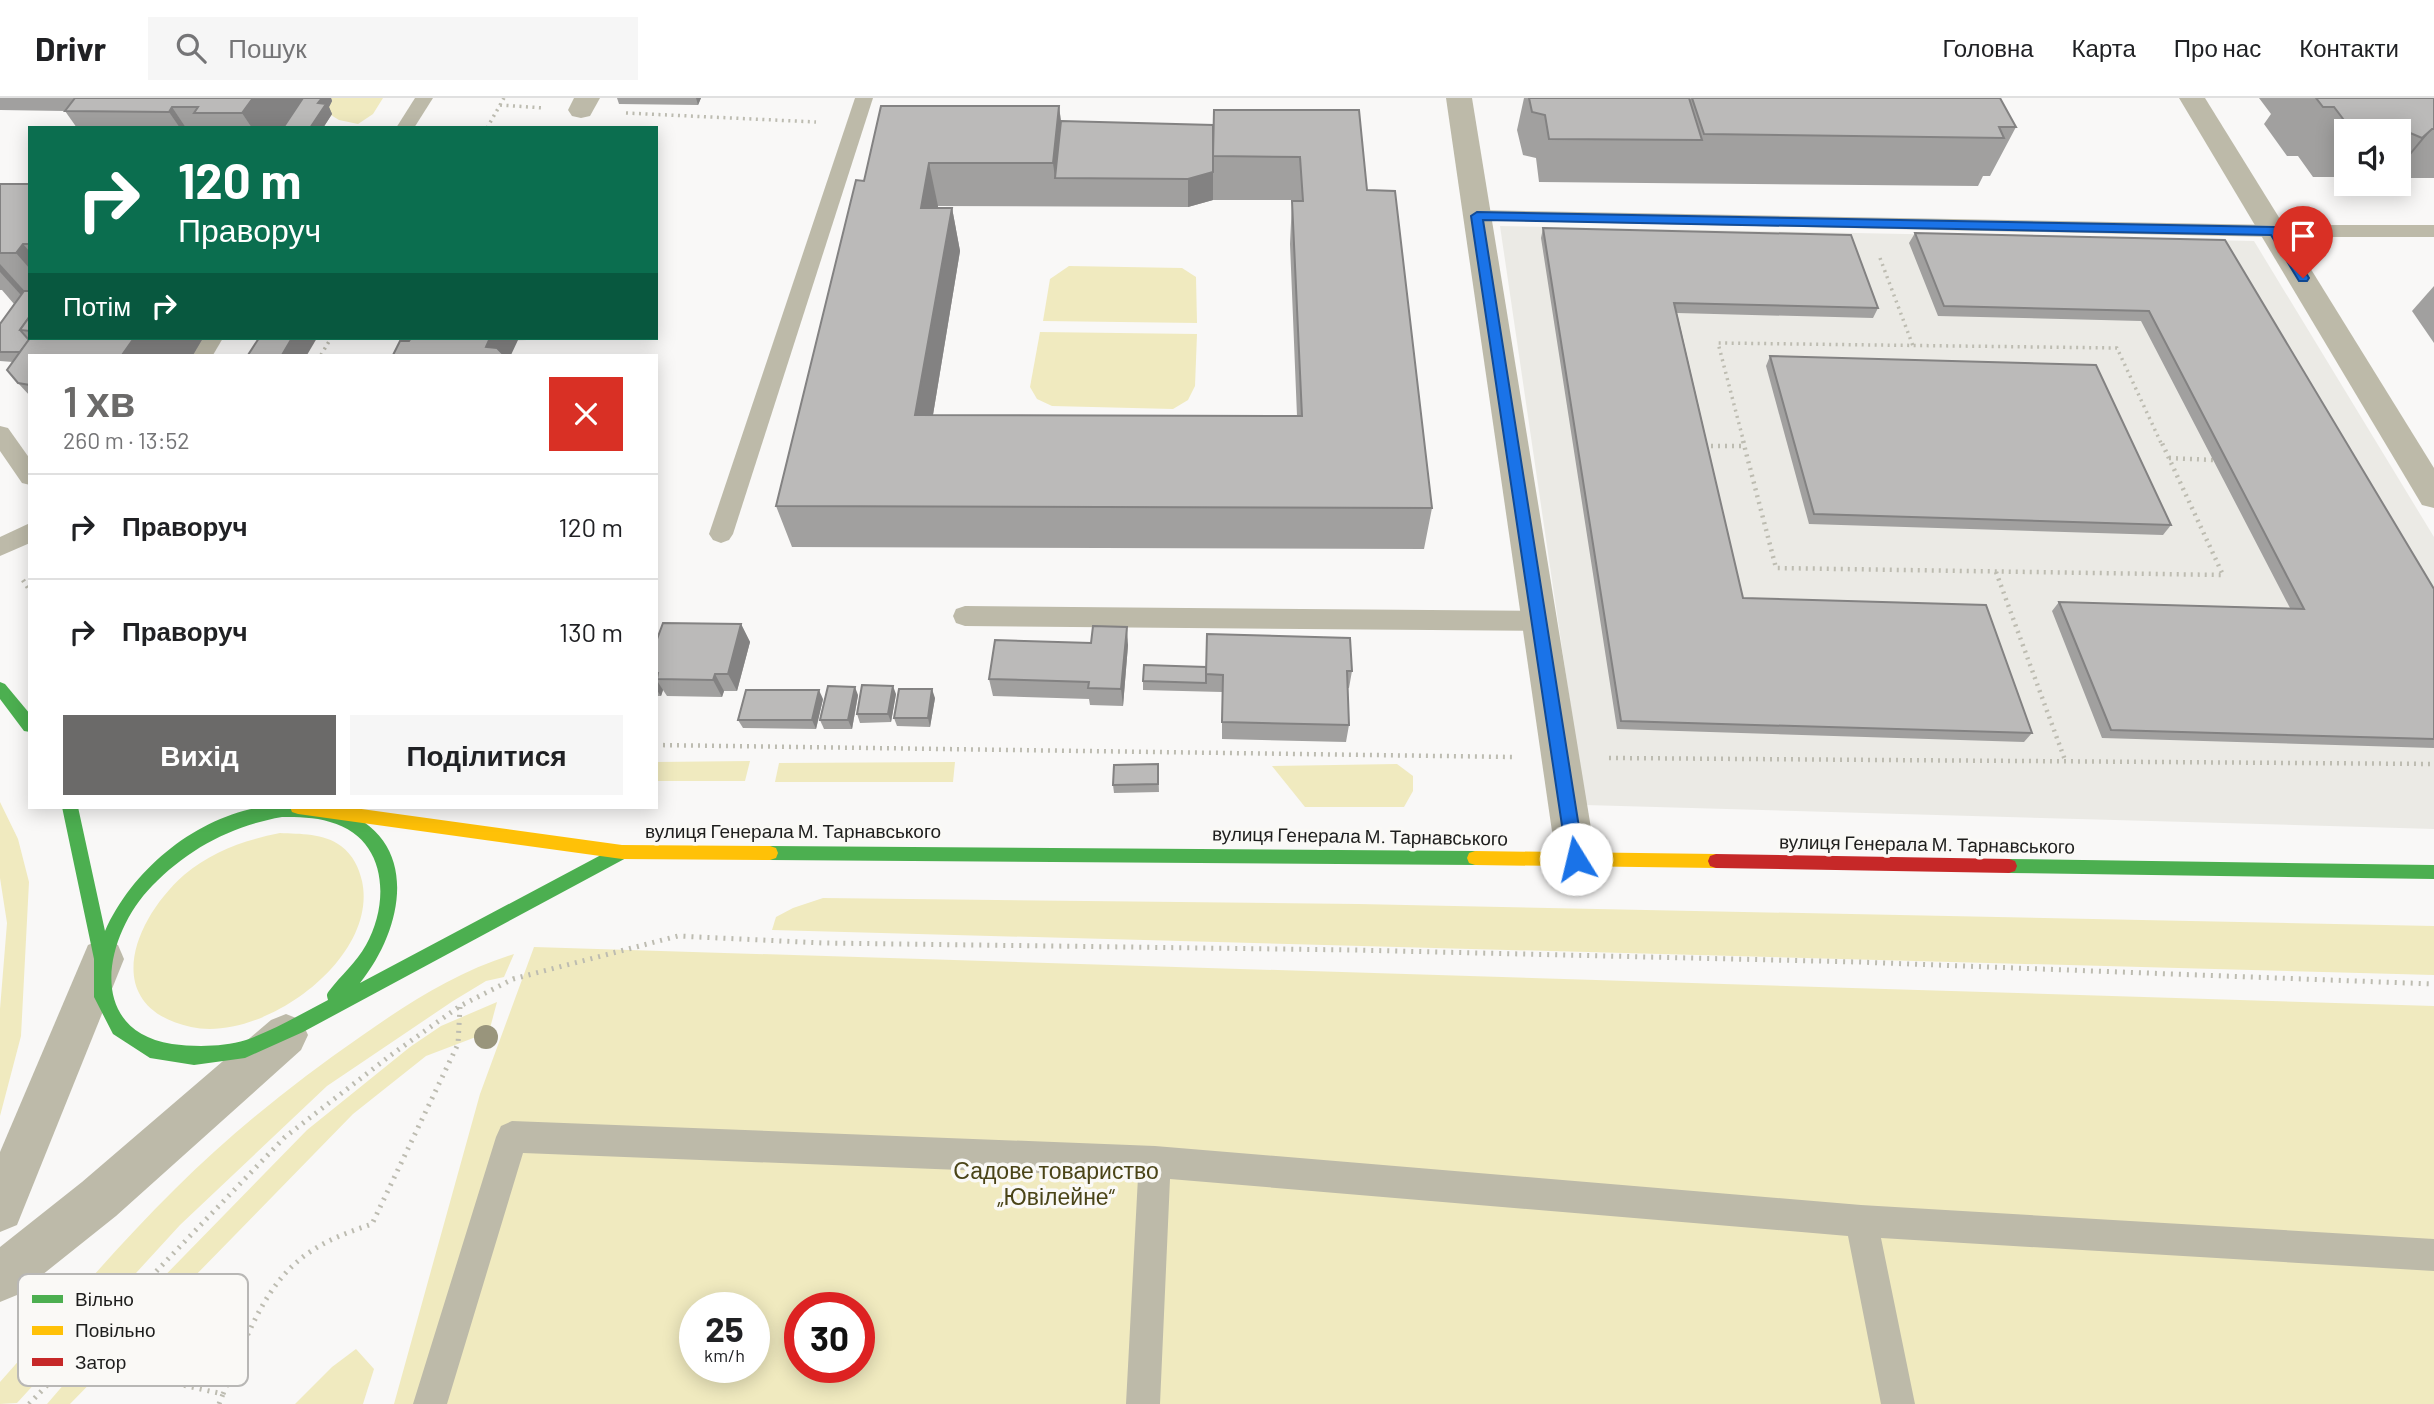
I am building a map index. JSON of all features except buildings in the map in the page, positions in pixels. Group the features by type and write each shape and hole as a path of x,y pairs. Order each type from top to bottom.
{"main road":[{"path":"0,688 28,723"},
{"path":"69,809 103,959 103,997 120,1028 150,1049 194,1056 245,1049 297,1026 622,852"},
{"path":"103,959 117,919 144,882 181,850 224,826 269,811 293,809"},
{"path":"297,1026 341,992 373,952 391,910 392,871 377,840 349,819 309,809"},
{"name":"вулиця Генерала М. Тарнавського","path":"312,809 622,852 1576,859 2434,872"}],"street":[{"path":"1459,98 1576,859"},
{"path":"2192,98 2434,496"},
{"path":"0,1208 103,959"},
{"path":"0,1278 99,1199 297,1026"}],"lane":[{"path":"406,126 424,98"},
{"path":"720,534 863,98"},
{"path":"1477,216 2275,231 2434,231"},
{"path":"0,434 28,474"},
{"path":"0,547 28,533"},
{"path":"965,616 1541,621"},
{"path":"430,1404 512,1137 1155,1162 1861,1221 2434,1255"},
{"path":"1143,1404 1155,1162"},
{"path":"1861,1221 1898,1404"}],"path":[{"path":"488,126 504,98"},
{"path":"500,105 584,104 856,124"},
{"path":"1867,223 1913,346"},
{"path":"1718,343 2117,348 2223,575 1776,568 1745,446 1718,343"},
{"path":"1701,446 1745,446"},
{"path":"2169,458 2213,460"},
{"path":"1996,572 2065,760"},
{"path":"153,1274 285,1137 460,1006 513,979 678,936 823,943 1353,950 1858,962 2434,984"},
{"path":"248,1338 269,1291 287,1270 312,1248 338,1234 372,1224 457,1044 460,1006"},
{"path":"29,1404 46,1386"},
{"path":"187,1386 223,1394"},
{"path":"219,1404 227,1386"}],"shaded area":[{"path":"1500,226 2254,241 2434,537 2434,829 1585,805"}],"green space":[{"path":"321,98 383,98 373,114 358,124 339,120 318,107"},
{"path":"1069,266 1182,268 1196,277 1197,323 1043,321 1050,279"},
{"path":"1040,332 1197,334 1195,386 1188,400 1173,409 1052,406 1037,399 1030,387"},
{"path":"750,761 745,781 658,781 658,762"},
{"path":"955,762 953,782 775,782 779,763"},
{"path":"1397,764 1413,776 1413,791 1404,807 1305,807 1272,766"},
{"path":"0,802 18,839 29,882 21,1036 0,1116 0,1009 7,923 0,878"},
{"path":"280,833 327,839 341,846 352,858 362,881 362,910 352,939 334,966 310,989 281,1008 250,1022 219,1029 191,1027 162,1017 144,1001 135,982 134,961 139,938 150,915 184,875 206,859 242,843"},
{"path":"823,898 1358,904 2434,926 2434,975 772,930 776,917"},
{"name":"Садове товариство „Ювілейне“","path":"534,947 2434,1006 2434,1404 394,1404 480,1094"},
{"path":"514,954 504,977 486,981 453,1001 327,1086 180,1225 135,1274 95,1274 175,1189 264,1109 396,1012 453,979"},
{"path":"497,1002 489,1032 426,1056 353,1114 197,1274 166,1274 307,1130 410,1047 441,1026"},
{"path":"356,1349 374,1369 363,1404 295,1404 332,1367"},
{"path":"18,1361 18,1386 33,1386 17,1403 0,1404 0,1382"},
{"path":"62,1386 88,1386 70,1404 47,1404"}],"traffic: fast":[{"path":"0,688 28,723"},
{"path":"70,809 103,959 103,997 119,1028 150,1049 194,1056 245,1049 297,1026 622,852"},
{"path":"103,959 115,928 132,898 146,881 183,850 224,826 254,815 282,810 309,810 334,816 357,826 374,841 386,862 390,887 386,918 378,940 359,971 335,997"},
{"path":"770,853 1475,858"},
{"path":"2009,866 2434,872"}],"traffic: slow":[{"path":"312,809 622,852 770,853"},
{"path":"1475,858 1716,861"}],"traffic: jam":[{"path":"1716,861 2009,866"}],"route":[{"path":"1576,859 1477,216 2275,231 2303,278"}]}
